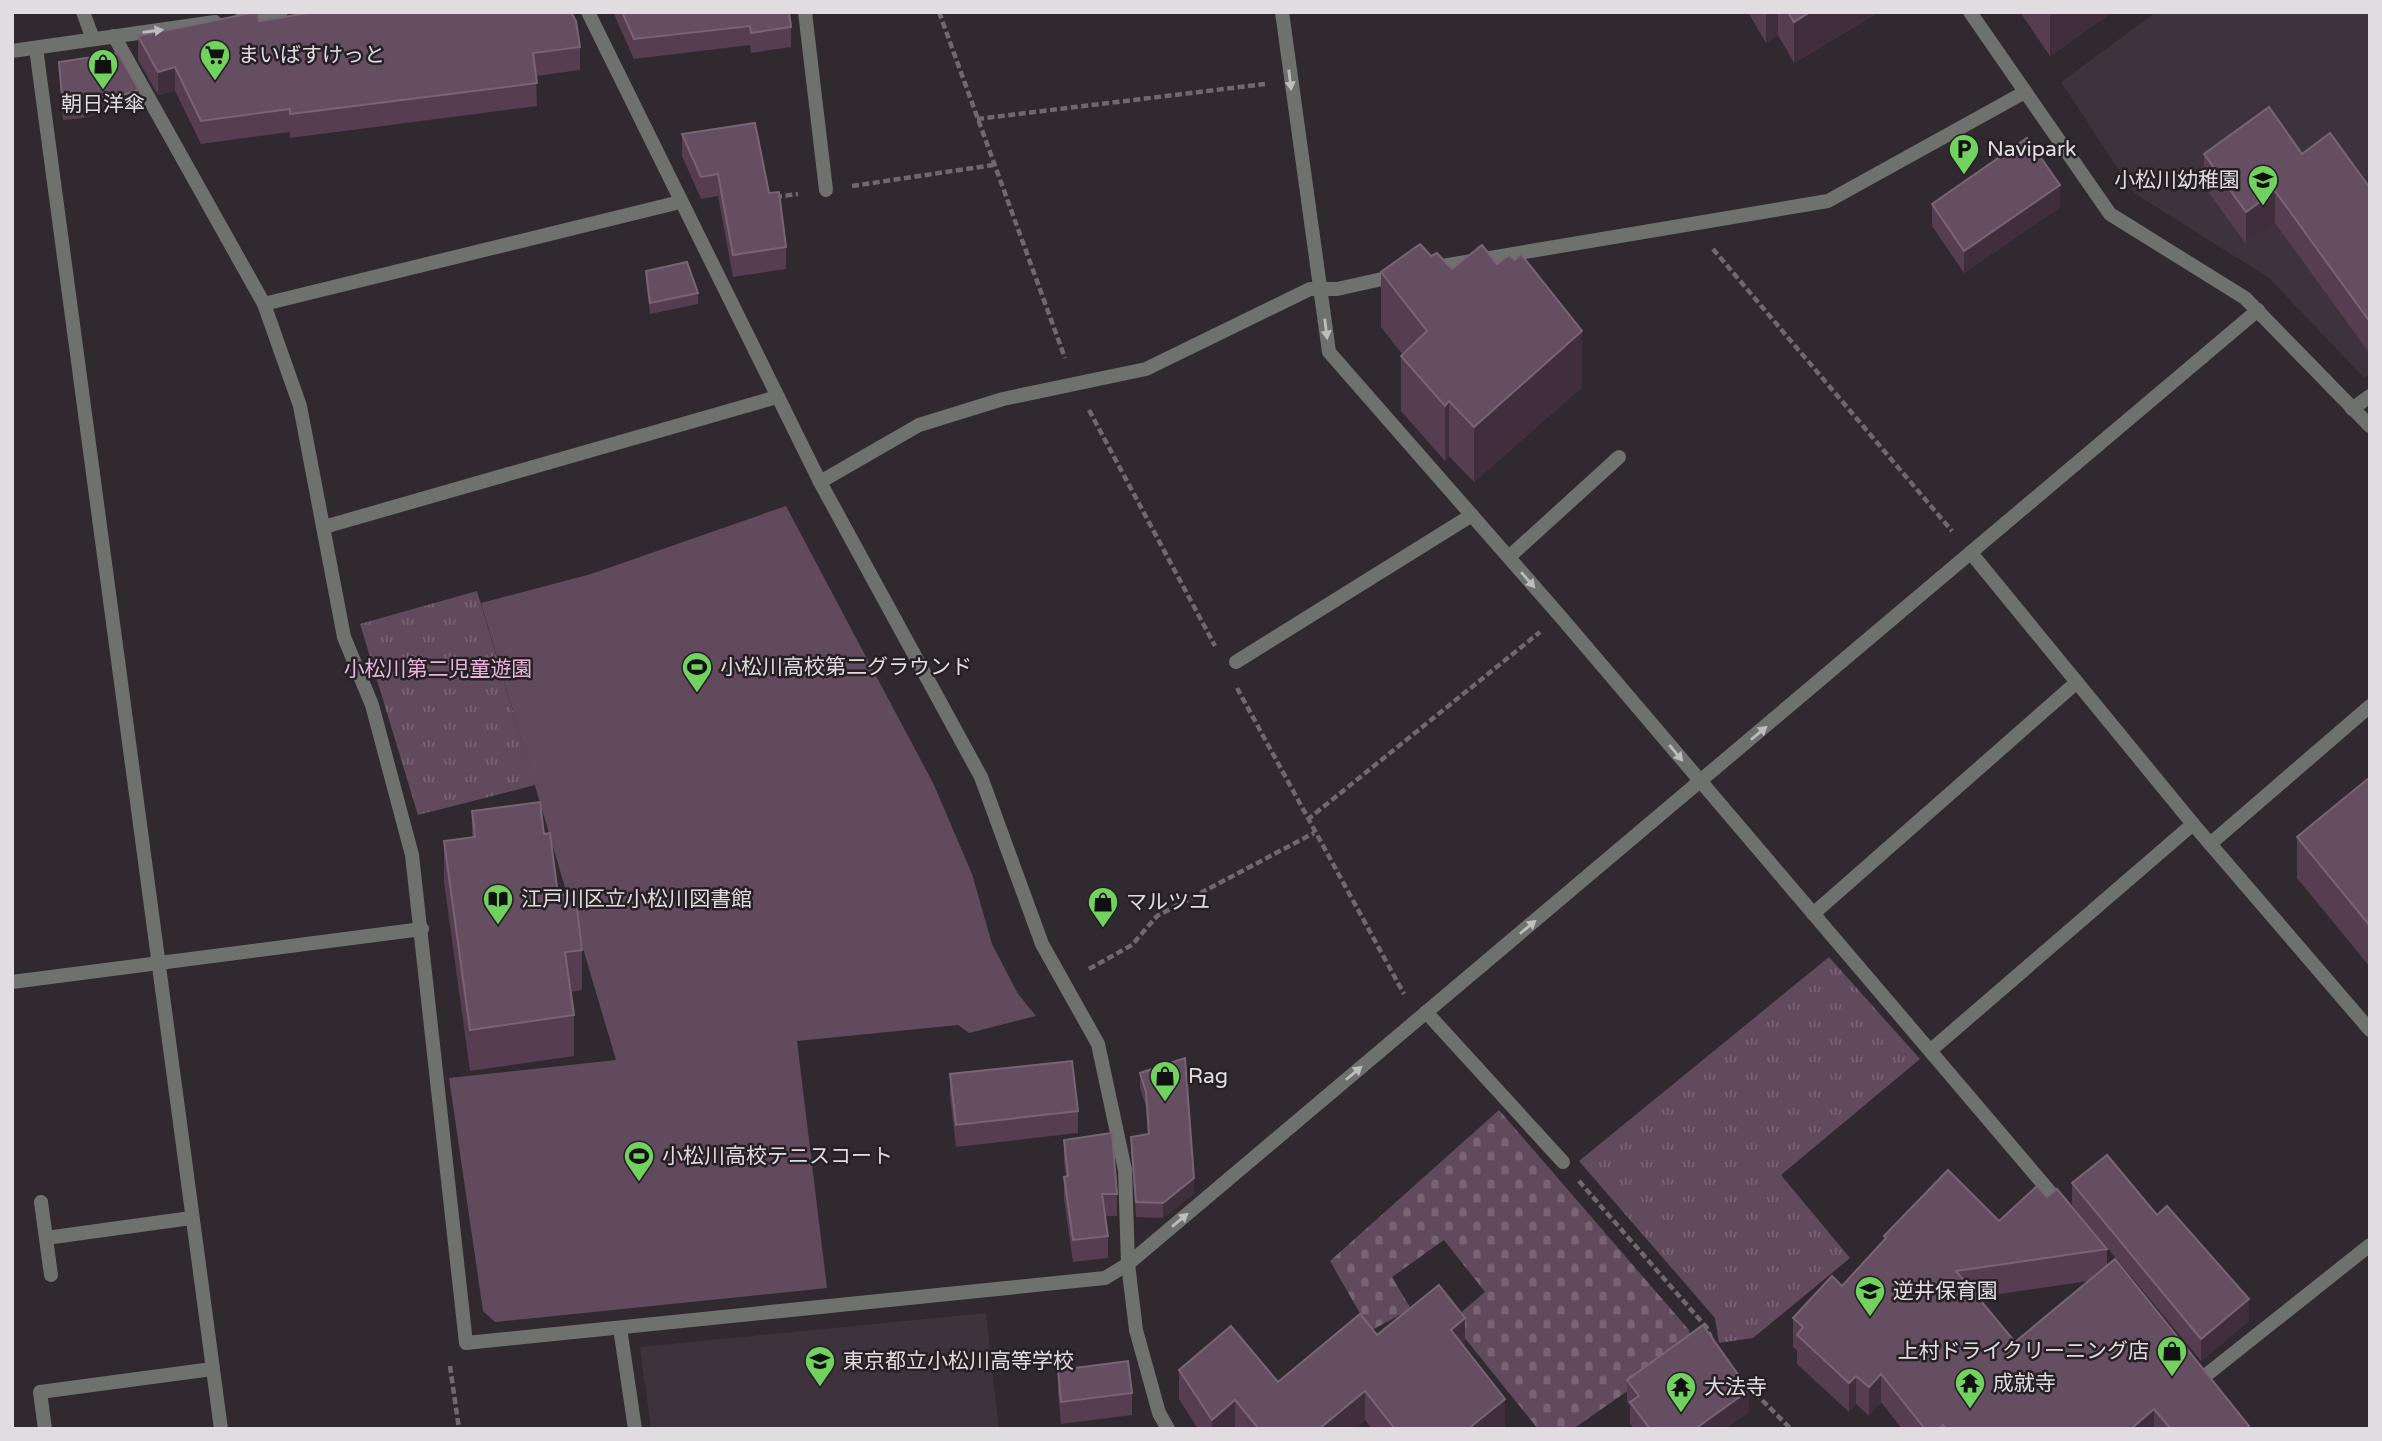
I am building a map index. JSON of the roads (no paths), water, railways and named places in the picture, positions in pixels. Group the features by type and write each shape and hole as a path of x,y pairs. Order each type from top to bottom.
{"street":[{"path":"83,12 93,39"},
{"path":"12,51 281,12"},
{"path":"588,12 820,482 981,777 1042,944 1098,1044 1125,1170 1128,1264 1136,1330 1159,1413 1168,1429"},
{"path":"805,12 826,190"},
{"path":"1282,12 1329,352 1560,616 2072,1218"},
{"path":"1970,12 2110,214 2245,298 2370,426"},
{"path":"114,36 264,304 300,406 344,638 372,705 412,855 466,1343 1105,1279 1128,1264 2258,310"},
{"path":"36,48 221,1429"},
{"path":"820,482 919,425 1003,399 1146,369 1310,289 1337,289 1443,265 1828,201 2025,92"},
{"path":"264,304 680,202"},
{"path":"2352,409 2370,396"},
{"path":"324,527 777,397"},
{"path":"1509,557 1619,457"},
{"path":"1236,662 1472,515"},
{"path":"1971,553 2193,824 2370,1030"},
{"path":"1813,914 2077,682"},
{"path":"2210,844 2370,706"},
{"path":"1931,1050 2193,824"},
{"path":"12,982 422,929"},
{"path":"1422,1016 1563,1162"},
{"path":"41,1202 51,1275"},
{"path":"46,1238 191,1218"},
{"path":"2204,1376 2370,1245"},
{"path":"620,1328 635,1429"},
{"path":"45,1429 40,1392 212,1369"}],"place":[{"name":"まいばすけっと","path":"215,82"},
{"name":"朝日洋傘","path":"103,91"},
{"name":"Navipark","path":"1964,176"},
{"name":"小松川幼稚園","path":"2263,207"},
{"name":"小松川高校第二グラウンド","path":"697,694"},
{"name":"江戸川区立小松川図書館","path":"498,926"},
{"name":"マルツユ","path":"1103,929"},
{"name":"Rag","path":"1165,1103"},
{"name":"小松川高校テニスコート","path":"639,1183"},
{"name":"逆井保育園","path":"1870,1318"},
{"name":"上村ドライクリーニング店","path":"2172,1378"},
{"name":"東京都立小松川高等学校","path":"820,1388"},
{"name":"成就寺","path":"1970,1410"},
{"name":"大法寺","path":"1681,1414"}],"park label":[{"name":"小松川第二児童遊園","path":"438,669"}]}
